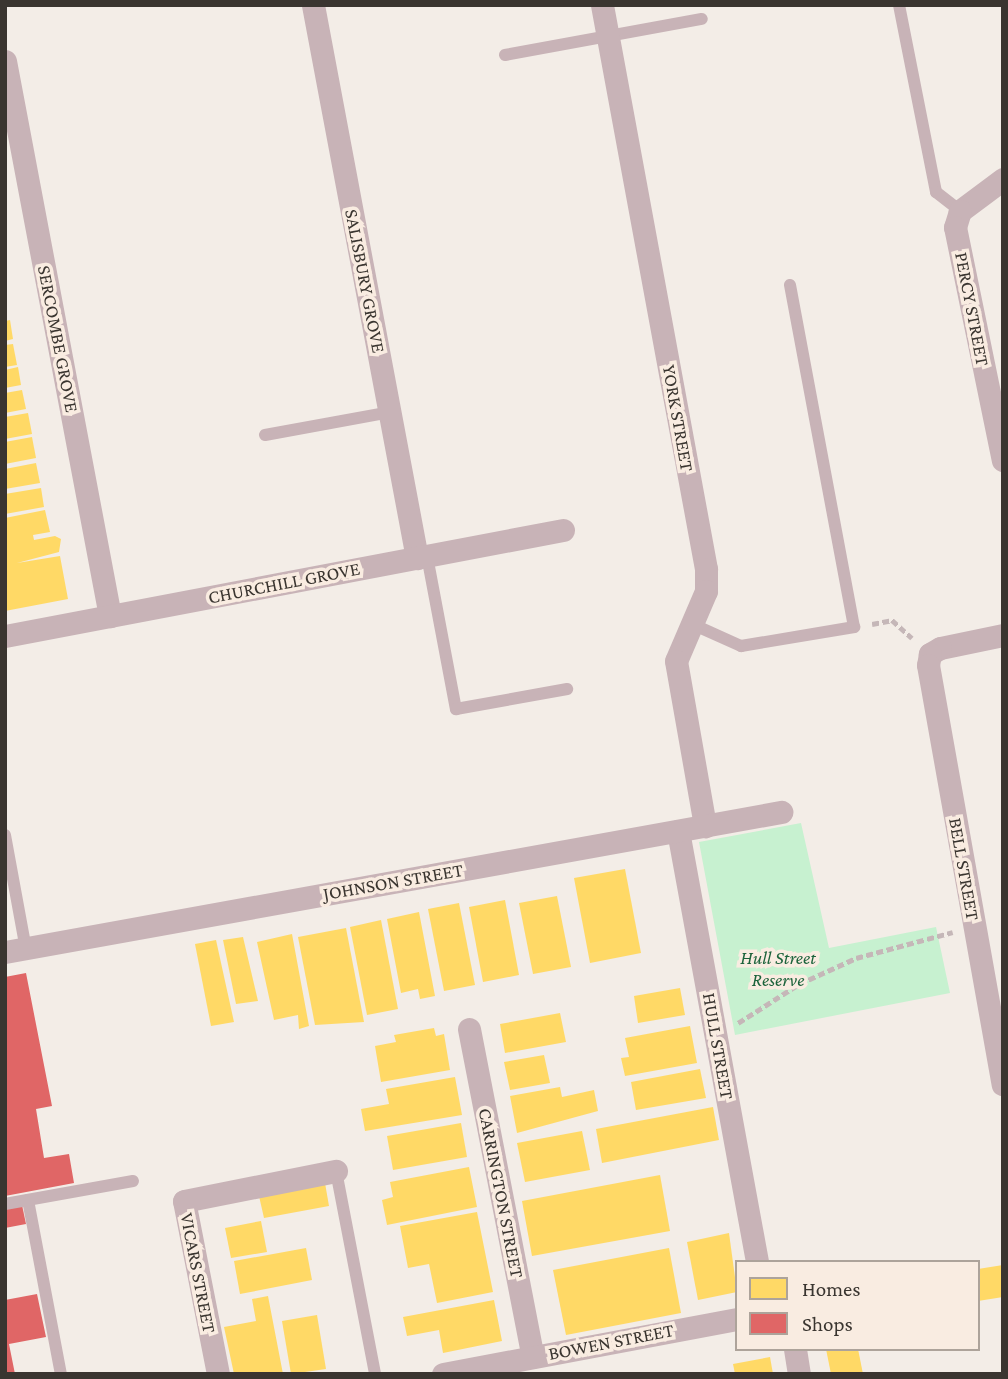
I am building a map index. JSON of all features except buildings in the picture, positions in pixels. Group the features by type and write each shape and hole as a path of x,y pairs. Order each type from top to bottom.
{"street":[{"name":"SALISBURY GROVE","path":"313,5 390,412 422,557"},
{"name":"YORK STREET","path":"602,5 705,559 706,591 676,661 705,826"},
{"name":"SERCOMBE GROVE","path":"5,61 13,148 110,616"},
{"path":"960,211 1003,179"},
{"name":"PERCY STREET","path":"960,211 956,227 1003,460"},
{"name":"CHURCHILL GROVE","path":"5,635 563,530"},
{"path":"930,654 1003,635"},
{"name":"BELL STREET","path":"930,654 928,665 1003,1084"},
{"name":"JOHNSON STREET","path":"16,951 781,812"},
{"name":"HULL STREET","path":"678,831 757,1260"},
{"name":"CARRINGTON STREET","path":"469,1029 533,1357"},
{"name":"VICARS STREET","path":"218,1374 184,1202 336,1171"},
{"name":"BOWEN STREET","path":"443,1374 735,1319"},
{"path":"794,1351 799,1374"}],"lane":[{"path":"900,5 936,192 960,211"},
{"path":"505,55 702,19"},
{"path":"692,624 741,646 854,627 790,285"},
{"path":"265,435 390,412"},
{"path":"422,557 456,709 567,689"},
{"path":"5,835 16,951"},
{"path":"336,1171 375,1374"},
{"path":"5,1205 133,1181"},
{"path":"28,1200 61,1374"}],"path":[{"path":"854,627 892,620 930,654"},
{"path":"717,1036 756,1008 856,958 921,937 975,928"}],"green space":[{"name":"Hull Street Reserve","path":"801,823 829,948 936,927 950,993 735,1035 699,842"}]}
